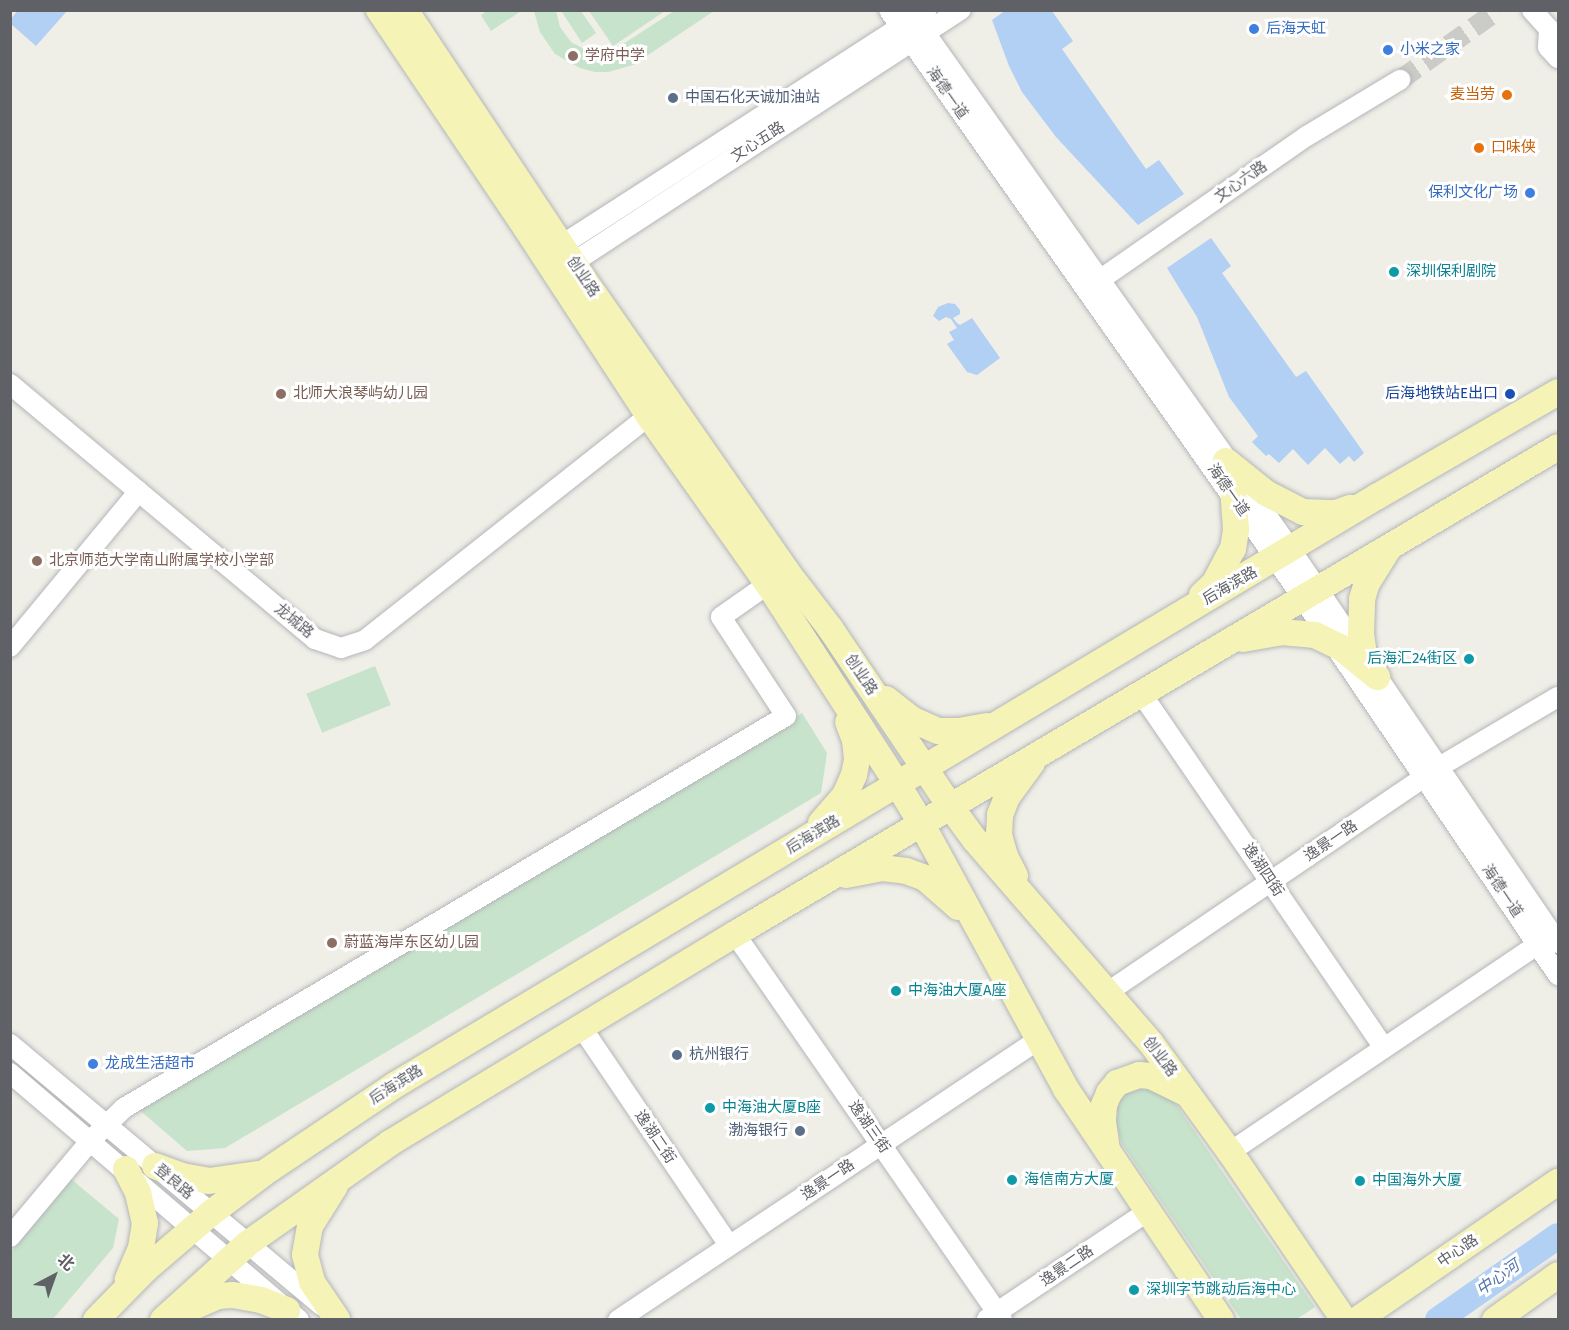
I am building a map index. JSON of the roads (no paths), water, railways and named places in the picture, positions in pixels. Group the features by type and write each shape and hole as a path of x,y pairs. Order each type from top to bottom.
{"main road":[{"name":"创业路","path":"379,10 559,259 777,578 836,691 921,823 1038,1040 1108,1155 1221,1320"},
{"name":"创业路","path":"405,10 559,259 649,416 777,578 830,628 950,806 1036,912 1108,992 1190,1095 1344,1320"},
{"name":"后海滨路","path":"96,1320 117,1297 202,1221 264,1173 395,1085 1378,496 1558,392"},
{"path":"164,1320 238,1251 345,1172 440,1112 1225,642 1558,447"},
{"path":"1226,461 1266,494 1302,512 1336,513 1378,496"},
{"path":"1180,615 1214,584 1226,565 1233,549 1236,530 1234,498"},
{"path":"1377,676 1364,655 1361,634 1362,599 1378,563 1393,543"},
{"path":"1225,642 1281,632 1315,635 1356,658 1377,676"},
{"path":"859,673 901,712 932,729 959,731 1004,722"},
{"path":"802,841 831,814 845,795 854,775 855,740 836,691"},
{"path":"1036,912 1005,856 999,835 1000,815 1020,777 1042,751"},
{"path":"823,882 858,871 882,868 906,871 925,878 941,890 977,929"},
{"path":"1108,1155 1103,1120 1104,1106 1109,1093 1117,1083 1133,1076 1151,1076 1190,1095"},
{"path":"155,1166 182,1176 209,1181 264,1173"},
{"path":"117,1297 136,1263 145,1223 138,1193 126,1169"},
{"path":"338,1319 312,1282 305,1255 310,1226 345,1172"},
{"name":"中心路","path":"1357,1320 1558,1182"},
{"path":"1495,1320 1558,1275"},
{"path":"168,1320 200,1302 218,1296 246,1296 293,1315"}],"street":[{"name":"海德一道","path":"889,10 915,24 1234,498 1283,555"},
{"name":"文心五路","path":"559,259 915,24 961,10"},
{"path":"1532,10 1554,29 1548,47 1558,58"},
{"name":"文心六路","path":"1092,285 1307,136 1400,80"},
{"name":"海德一道","path":"1092,285 1226,461 1309,593 1377,676 1432,772"},
{"name":"龙城路","path":"10,384 315,639 340,648 364,640 649,416"},
{"path":"10,647 139,491"},
{"path":"10,1237 91,1140 124,1108 152,1089 786,716 721,617 777,578"},
{"name":"海德一道","path":"1309,593 1334,644 1432,772 1551,937 1558,975"},
{"name":"逸湖四街","path":"1141,693 1384,1048"},
{"name":"逸景一路","path":"1108,992 1432,772 1558,697"},
{"name":"逸湖三街","path":"735,934 881,1144 995,1317"},
{"path":"1230,1152 1551,937"},
{"name":"逸湖二街","path":"582,1028 729,1245"},
{"name":"逸景一路","path":"618,1320 1038,1040"},
{"name":"登良路","path":"10,1044 155,1166 202,1221"},
{"path":"10,1073 126,1169 202,1221 238,1251 338,1319"},
{"name":"逸景二路","path":"995,1317 1148,1212"},
{"path":"238,1251 293,1315"}],"water":[{"path":"18,10 67,11 36,46 11,24 11,19"},
{"path":"1006,10 1052,11 1073,41 1062,49 1146,169 1159,160 1184,194 1138,225 1056,137 1022,92 1009,66 992,20"},
{"path":"1211,238 1231,266 1222,273 1296,377 1306,371 1364,453 1354,462 1349,456 1340,464 1325,448 1308,465 1293,449 1279,463 1269,454 1266,456 1252,442 1258,436 1229,397 1197,317 1167,268"},
{"path":"948,303 955,304 960,310 960,314 953,318 957,323 960,325 972,318 1000,358 977,375 967,372 947,344 954,340 949,332 957,328 951,319 946,317 939,321 933,316 938,307"}],"waterway":[{"name":"中心河","path":"1438,1320 1558,1236"}],"tunnel":[{"path":"1400,80 1498,10"}],"place":[{"name":"后海天虹","path":"1254,29"},
{"name":"小米之家","path":"1388,50"},
{"name":"学府中学","path":"573,56"},
{"name":"麦当劳","path":"1507,95"},
{"name":"中国石化天诚加油站","path":"673,98"},
{"name":"口味侠","path":"1479,148"},
{"name":"保利文化广场","path":"1530,193"},
{"name":"深圳保利剧院","path":"1394,272"},
{"name":"北师大浪琴屿幼儿园","path":"281,394"},
{"name":"后海地铁站E出口","path":"1510,394"},
{"name":"北京师范大学南山附属学校小学部","path":"37,561"},
{"name":"后海汇24街区","path":"1469,659"},
{"name":"蔚蓝海岸东区幼儿园","path":"332,943"},
{"name":"中海油大厦A座","path":"896,991"},
{"name":"杭州银行","path":"677,1055"},
{"name":"龙成生活超市","path":"93,1064"},
{"name":"中海油大厦B座","path":"710,1108"},
{"name":"渤海银行","path":"800,1131"},
{"name":"海信南方大厦","path":"1012,1180"},
{"name":"中国海外大厦","path":"1360,1181"},
{"name":"深圳字节跳动后海中心","path":"1134,1290"}]}
